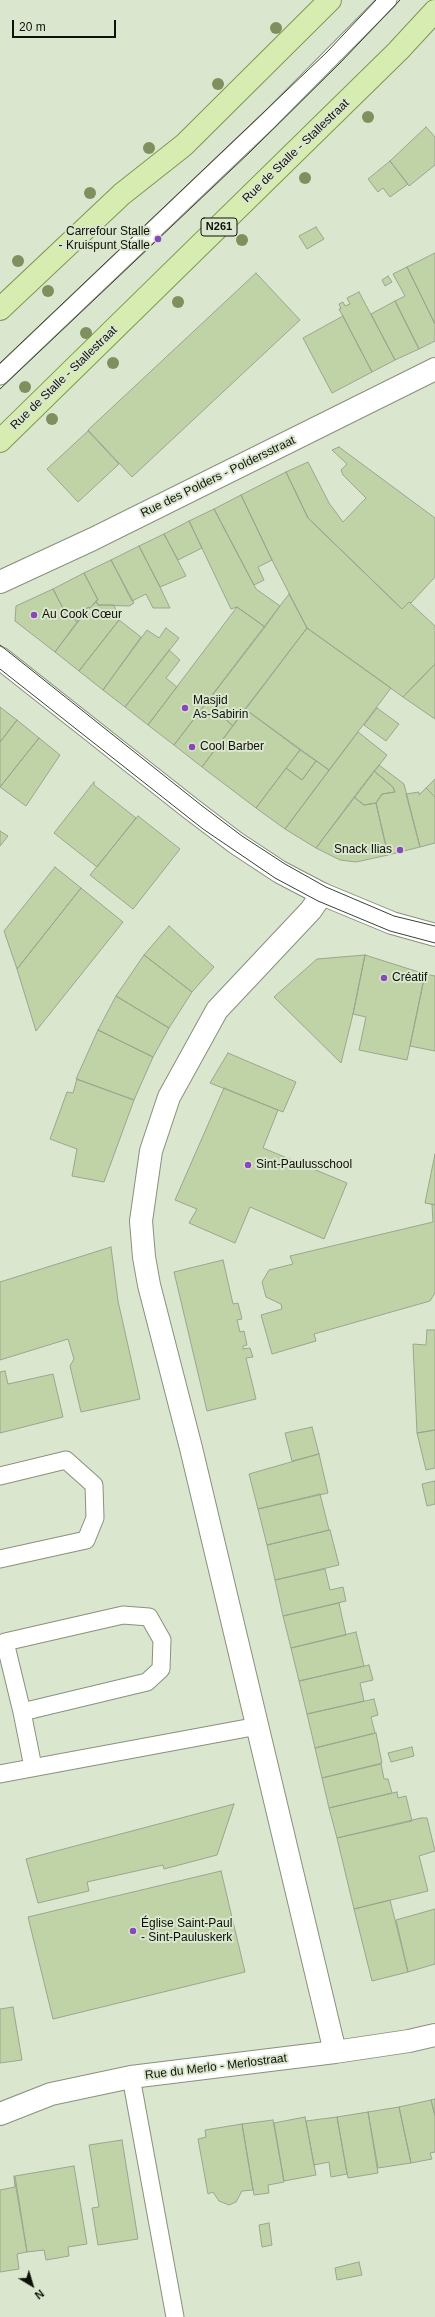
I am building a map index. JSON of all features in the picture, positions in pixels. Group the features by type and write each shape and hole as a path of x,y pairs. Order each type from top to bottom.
{"main road":[{"path":"0,309 122,194 184,145 330,0"},
{"name":"Rue de Stalle - Stallestraat","path":"0,441 398,51 435,11"}],"street":[{"name":"Rue des Polders - Poldersstraat","path":"0,582 100,536 435,368"},
{"path":"0,658 236,843 280,872 322,894 392,923 435,935"},
{"path":"322,894 308,915 217,1010 169,1097 151,1151 141,1221 144,1257 149,1285 191,1448 335,2052"},
{"name":"Rue du Merlo - Merlostraat","path":"0,2114 51,2094 131,2077 410,2042 435,2035"}],"lane":[{"path":"0,376 273,116 388,0"},
{"path":"0,1476 66,1460 94,1485 95,1518 86,1540 0,1559"},
{"path":"22,1712 148,1682 161,1669 162,1640 149,1617 122,1615 5,1642 22,1712 33,1767"},
{"path":"0,1774 258,1726"},
{"path":"131,2077 175,2317"}],"building":[{"path":"426,127 435,137 435,165 409,186 390,161"},
{"path":"390,161 408,184 390,197 383,188 378,192 368,179"},
{"path":"316,227 324,239 307,249 299,236"},
{"path":"435,253 435,324 407,267"},
{"path":"407,267 435,324 435,341 419,349 395,301 405,296 393,274"},
{"path":"256,273 300,320 132,477 88,430"},
{"path":"388,276 392,282 385,286 382,280"},
{"path":"359,292 395,360 372,372 339,309 341,309 339,304 343,302 345,306 350,304 347,298"},
{"path":"395,301 419,349 395,360 371,314"},
{"path":"343,316 372,372 332,393 303,338"},
{"path":"88,431 119,464 78,502 47,469"},
{"path":"339,447 435,518 435,577 411,603 409,602 402,609 308,518 286,472 308,462 329,503 343,522 366,498 343,475 341,470 347,464 332,450"},
{"path":"286,472 308,518 402,609 409,602 435,626 435,664 403,697 307,628 241,495"},
{"path":"241,495 272,560 258,567 264,580 254,585 214,509"},
{"path":"214,509 256,589 280,606 265,627 237,607 231,609 189,521"},
{"path":"189,521 202,548 178,560 164,534"},
{"path":"164,534 186,576 160,587 139,546"},
{"path":"139,546 170,608 153,608 146,594 132,601 111,560"},
{"path":"111,560 134,603 129,606 98,605 96,601 98,600 84,573"},
{"path":"84,573 98,600 90,608 88,607 78,622 66,614 53,589"},
{"path":"53,589 66,614 78,622 55,652 15,621 16,606"},
{"path":"289,594 307,628 242,714 234,708 225,719 233,726 202,767 174,745"},
{"path":"96,601 98,605 114,605 119,620 79,671 55,652 88,607 90,608"},
{"path":"237,607 265,627 174,745 148,725"},
{"path":"119,620 141,637 103,690 79,671"},
{"path":"166,628 179,638 125,707 103,690 147,630 159,638"},
{"path":"307,628 391,688 329,770 245,709"},
{"path":"169,650 180,660 166,678 177,687 148,725 125,707"},
{"path":"435,664 435,719 403,697"},
{"path":"0,707 17,720 0,742"},
{"path":"234,708 242,714 233,726 225,719"},
{"path":"377,708 399,724 386,741 364,725"},
{"path":"245,709 300,750 256,808 202,767"},
{"path":"17,720 39,738 0,787 0,742"},
{"path":"358,732 387,755 316,848 285,829"},
{"path":"39,738 60,755 26,806 0,787"},
{"path":"300,750 316,761 302,780 286,768"},
{"path":"316,761 329,770 285,829 256,808 286,768 302,780"},
{"path":"379,765 404,784 420,847 388,855 376,803 382,794 395,792 393,787 374,771"},
{"path":"374,771 393,787 395,792 382,794 376,803 364,805 354,797"},
{"path":"435,779 435,797 426,788"},
{"path":"94,782 94,785 136,818 97,867 54,833"},
{"path":"426,788 435,797 435,843 420,847 406,794 419,792 419,795"},
{"path":"354,797 364,805 376,803 388,855 356,862 340,860 316,848"},
{"path":"138,816 180,849 133,909 90,875"},
{"path":"0,831 8,836 0,846"},
{"path":"55,867 81,888 17,969 4,931"},
{"path":"81,888 123,922 36,1031 17,969"},
{"path":"169,926 214,967 192,992 144,955"},
{"path":"144,955 192,992 169,1028 116,996"},
{"path":"365,955 425,974 407,1060 359,1050 366,1017 353,1014"},
{"path":"365,955 341,1063 274,997 317,959"},
{"path":"425,974 435,976 435,1051 410,1046"},
{"path":"116,996 169,1028 153,1057 98,1030"},
{"path":"98,1030 153,1057 134,1100 76,1079"},
{"path":"228,1053 296,1082 283,1112 210,1083"},
{"path":"77,1079 134,1100 104,1182 72,1176 77,1149 50,1139 67,1092 73,1093"},
{"name":"Sint-Paulusschool","path":"224,1088 278,1110 263,1148 347,1183 324,1239 250,1207 235,1243 189,1223 197,1209 175,1200"},
{"path":"435,1154 435,1205 425,1203"},
{"path":"432,1204 435,1205 435,1293 430,1301 314,1334 316,1341 272,1354 261,1315 282,1309 281,1304 266,1297 262,1282 269,1270 293,1264 290,1256 433,1222"},
{"path":"111,1247 118,1301 140,1399 81,1412 70,1366 74,1359 68,1339 0,1360 0,1282"},
{"path":"223,1260 233,1304 238,1303 242,1319 237,1320 240,1332 244,1331 247,1345 243,1346 243,1349 250,1348 253,1357 246,1358 256,1399 207,1411 174,1272"},
{"path":"427,1330 435,1330 435,1430 417,1433 413,1344 426,1345"},
{"path":"5,1371 8,1384 53,1374 63,1417 0,1433 0,1372"},
{"path":"312,1427 319,1454 292,1461 285,1433"},
{"path":"435,1430 435,1468 426,1470 417,1433"},
{"path":"319,1454 328,1493 258,1509 249,1474"},
{"path":"435,1481 435,1504 427,1506 422,1484"},
{"path":"320,1494 329,1530 267,1545 258,1509"},
{"path":"330,1530 339,1565 275,1580 267,1545"},
{"path":"325,1569 330,1590 343,1587 346,1601 283,1616 275,1580"},
{"path":"339,1603 346,1635 291,1648 283,1616"},
{"path":"356,1632 364,1666 299,1681 291,1648"},
{"path":"369,1665 373,1680 360,1683 364,1701 307,1714 299,1681"},
{"path":"374,1699 378,1715 371,1717 375,1733 315,1748 307,1714"},
{"path":"376,1733 382,1763 322,1778 315,1748"},
{"path":"412,1747 414,1756 391,1762 388,1753"},
{"path":"381,1764 384,1779 388,1779 392,1793 329,1808 322,1778"},
{"path":"397,1792 398,1798 406,1796 412,1821 337,1838 329,1808"},
{"path":"234,1804 217,1855 164,1869 163,1865 87,1882 89,1891 38,1903 26,1859"},
{"path":"421,1818 427,1818 435,1851 419,1856 428,1891 354,1909 337,1838"},
{"name":"Église Saint-Paul - Sint-Pauluskerk","path":"221,1871 245,1972 53,2019 28,1917"},
{"path":"390,1900 408,1972 372,1981 354,1909"},
{"path":"435,1909 435,1964 408,1972 396,1920"},
{"path":"13,2007 22,2060 0,2063 0,2009"},
{"path":"435,2099 435,2116 431,2100"},
{"path":"431,2100 435,2116 435,2152 430,2153 432,2159 411,2163 399,2107"},
{"path":"399,2107 411,2163 378,2168 368,2112"},
{"path":"368,2112 378,2173 348,2178 337,2117"},
{"path":"305,2117 316,2175 284,2181 274,2123"},
{"path":"337,2117 347,2174 331,2177 329,2162 314,2165 306,2121"},
{"path":"273,2120 284,2182 268,2185 269,2193 254,2195 242,2124"},
{"path":"242,2124 253,2190 242,2191 236,2202 229,2205 219,2201 213,2192 208,2194 198,2139 206,2137 205,2130"},
{"path":"122,2140 138,2239 98,2245 92,2208 99,2207 89,2145"},
{"path":"74,2166 87,2244 68,2247 69,2256 46,2260 44,2250 27,2252 15,2176"},
{"path":"14,2176 27,2252 17,2254 19,2269 0,2272 0,2190 15,2187"},
{"path":"269,2223 272,2245 262,2247 259,2225"},
{"path":"359,2262 362,2275 337,2280 335,2268"}],"tram line":[{"path":"0,363 327,52 376,0"},
{"path":"0,389 250,152 340,63 400,0"},
{"path":"0,645 201,805 242,836 285,864 326,887 394,916 435,926"},
{"path":"0,669 203,829 275,878 318,901 390,931 435,943"}],"place":[{"name":"Carrefour Stalle - Kruispunt Stalle","path":"158,239"},
{"name":"Au Cook Cœur","path":"34,615"},
{"name":"Masjid As-Sabirin","path":"185,708"},
{"name":"Cool Barber","path":"192,747"},
{"name":"Snack Ilias","path":"400,850"},
{"name":"Créatif","path":"384,978"},
{"name":"Sint-Paulusschool","path":"248,1165"},
{"name":"Église Saint-Paul - Sint-Pauluskerk","path":"133,1931"}]}
